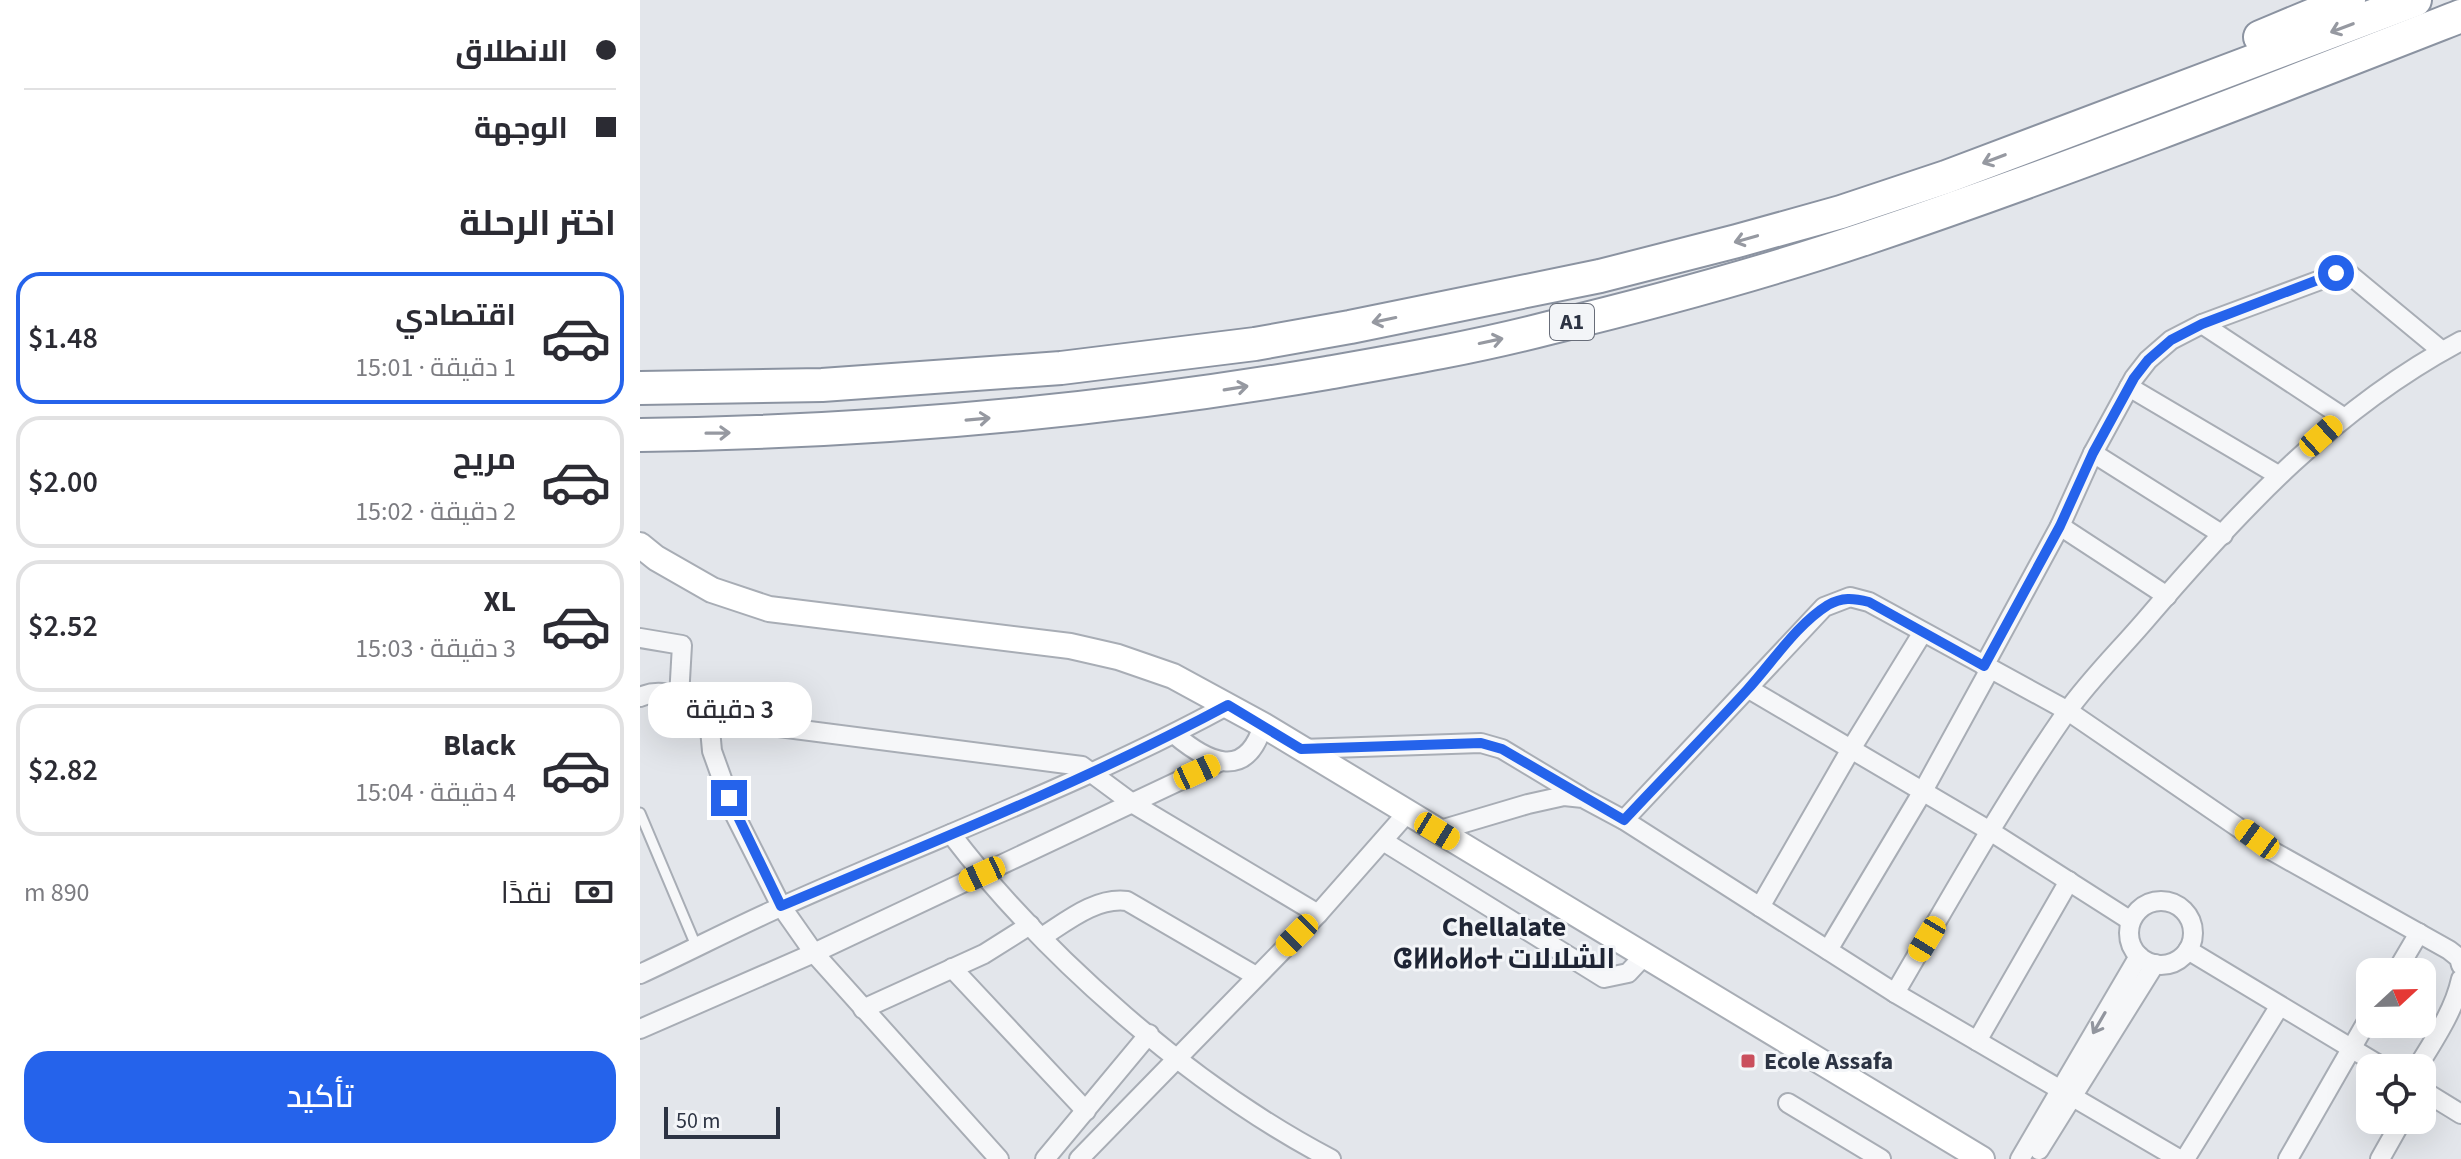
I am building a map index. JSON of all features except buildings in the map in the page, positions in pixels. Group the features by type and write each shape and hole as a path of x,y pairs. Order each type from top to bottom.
{"highway":[{"path":"2036,143 2048,128 2064,116 2349,0"},
{"name":"A1","path":"640,388 822,385 1061,368 1255,344 1600,276 1737,241 1916,187 2415,0"},
{"name":"A1","path":"640,435 896,426 1061,412 1232,389 1544,330 1864,239 2056,172 2461,16"}],"street":[{"path":"1828,950 1923,791 2129,387 2159,349 2202,324 2342,272 2349,274 2442,351"},
{"path":"2202,324 2343,417"},
{"path":"1895,993 1990,831 2068,711 2167,596 2278,475 2343,417 2461,341"},
{"path":"2129,387 2278,475"},
{"path":"2093,453 2223,535"},
{"path":"2060,526 2167,596"},
{"path":"640,545 656,558 712,590 769,609 1070,646 1118,657 1173,676 1263,725 1982,1159"},
{"path":"1624,820 1824,607 1850,597 1869,602 2068,711 2274,852 2449,950 2459,958 2461,965"},
{"path":"1760,907 1923,632"},
{"path":"640,638 682,645 679,697"},
{"path":"1749,689 1990,831 2131,921"},
{"path":"640,697 664,693 679,697 709,718 1082,766 1132,803 1318,914"},
{"path":"640,974 781,906 1174,734 1228,705"},
{"path":"709,718 712,751 735,815 781,906 814,953 999,1159"},
{"path":"1174,734 1207,759 1230,762 1243,757 1259,737 1263,725"},
{"path":"1301,749 1481,743 1502,749 1624,820 1895,993 2182,1159 2279,1007"},
{"path":"640,1029 814,953 1219,762"},
{"path":"1437,831 1551,798 1583,798"},
{"path":"1079,1159 1318,914 1407,813"},
{"path":"951,834 982,874 1036,931 1176,1058 1326,1158"},
{"path":"1383,841 1604,978 1628,973 1643,957"},
{"path":"1977,1041 2069,881"},
{"path":"863,1009 998,947 1115,899 1127,901 1256,976"},
{"path":"2168,901 2187,913 2193,935 2188,950 2175,961 2147,960 2129,936 2131,921 2146,904 2168,901"},
{"path":"2404,958 2419,933"},
{"path":"2188,950 2358,1054"},
{"path":"2020,1159 2066,1094 2147,960"},
{"path":"952,968 1086,1111"},
{"path":"2426,1054 2440,1031 2461,979"},
{"path":"1045,1159 1149,1034"},
{"path":"2288,1159 2357,1038"},
{"path":"2033,1159 2066,1094"},
{"path":"2436,1099 2461,1114"},
{"path":"1788,1103 1881,1159"},
{"path":"2380,1159 2394,1134"}],"lane":[{"path":"640,813 697,948"}],"place":[{"name":"Ecole Assafa","path":"1748,1061"}],"district":[{"name":"Chellalate ⵛⵍⵍⴰⵍⴰⵜ الشلالات","path":"1504,943"}],"route":[{"path":"729,798 781,906 1088,773 1174,734 1228,705 1301,749 1481,743 1502,749 1624,820 1798,633 1824,607 1835,601 1850,597 1869,602 1984,666 2060,526 2093,453 2134,378 2148,360 2171,340 2202,324 2336,273"}]}
